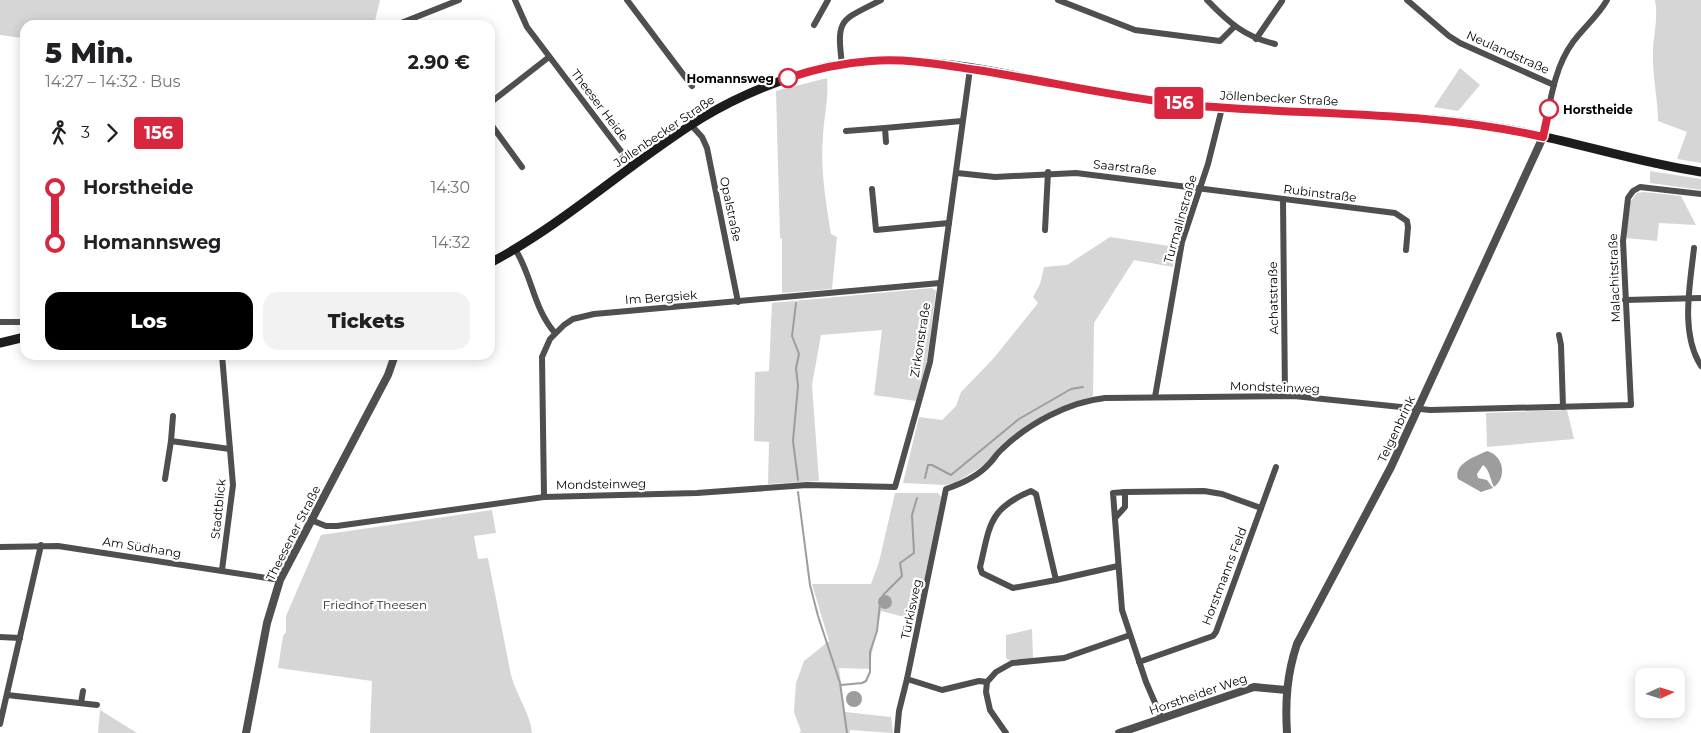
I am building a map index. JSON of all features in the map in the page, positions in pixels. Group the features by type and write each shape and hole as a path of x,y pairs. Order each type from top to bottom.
{"main road":[{"name":"Jöllenbecker Straße","path":"495,259 555,223 691,125 725,105 762,88 814,70 842,64 884,60 970,69 1123,96 1222,108 1435,120 1482,125 1543,137 1650,163 1701,172"},
{"path":"0,343 20,338"}],"street":[{"path":"409,20 459,0"},
{"name":"Theeser Heide","path":"515,0 527,27 633,166"},
{"path":"627,0 692,86"},
{"path":"814,25 828,0"},
{"path":"842,64 839,36 843,23 881,0"},
{"path":"1058,0 1143,32 1220,41 1234,27"},
{"path":"1207,0 1234,27 1256,40 1275,44"},
{"name":"Neulandstraße","path":"1408,0 1449,36 1460,43 1554,85"},
{"path":"1543,137 1558,69 1573,41 1592,21 1607,0"},
{"path":"1256,40 1282,1"},
{"path":"495,100 549,57"},
{"name":"Zirkonstraße","path":"894,487 930,362 970,69"},
{"name":"Turmalinstraße","path":"1155,397 1178,260 1222,108"},
{"path":"846,131 962,122"},
{"name":"Opalstraße","path":"691,125 702,138 707,148 738,302"},
{"path":"885,128 886,142"},
{"path":"495,130 522,167"},
{"name":"Telgenbrink","path":"1287,733 1286,690 1290,667 1304,628 1391,467 1543,137"},
{"path":"1045,230 1048,172"},
{"name":"Saarstraße","path":"957,173 995,176 1048,172 1076,173 1200,189"},
{"name":"Malachitstraße","path":"1631,405 1623,241 1625,212 1630,194 1640,187 1701,194"},
{"path":"872,189 876,230 949,223"},
{"name":"Rubinstraße","path":"1200,189 1400,215 1406,221 1408,227 1406,250"},
{"name":"Achatstraße","path":"1283,200 1285,396"},
{"path":"1694,248 1689,297 1690,335 1701,366"},
{"path":"515,249 523,263 539,310 555,333"},
{"name":"Im Bergsiek","path":"544,497 541,366 545,347 555,333 573,319 594,314 940,284"},
{"path":"1625,300 1701,298"},
{"path":"0,322 20,322"},
{"path":"1559,335 1562,345 1562,407"},
{"name":"Stadtblick","path":"222,360 233,485 222,570"},
{"name":"Theesener Straße","path":"246,733 267,623 280,580 388,375 393,360"},
{"name":"Mondsteinweg","path":"946,489 979,473 1001,449 1022,433 1058,412 1091,400 1155,397 1285,396 1430,410 1631,405"},
{"path":"166,479 174,416"},
{"path":"171,440 230,449"},
{"name":"Horstmanns Feld","path":"1139,662 1213,636 1216,632 1276,467"},
{"name":"Mondsteinweg","path":"311,520 326,526 337,526 544,497 697,493 807,485 894,487"},
{"name":"Türkisweg","path":"897,733 898,711 908,679 946,489"},
{"path":"1056,580 1036,494 1031,491 1002,506 993,518 980,571 1014,588 1056,580 1118,566"},
{"path":"1162,719 1139,662 1120,603 1113,493 1204,491 1222,494 1261,508"},
{"path":"1114,518 1125,507 1125,492"},
{"path":"0,724 41,545"},
{"name":"Am Südhang","path":"0,547 58,546 280,580"},
{"path":"1006,733 989,706 986,692 987,682 996,672 1012,663 1064,658 1130,635"},
{"path":"0,638 20,638"},
{"path":"908,679 942,690 979,681 987,682"},
{"name":"Horstheider Weg","path":"1119,733 1254,687 1286,690"},
{"path":"81,704 83,691"},
{"path":"7,695 96,705"}],"green space":[{"path":"0,0 380,0 375,20 20,20 20,38 0,35"},
{"path":"1655,0 1701,0 1701,163 1677,159 1687,132 1658,121 1653,59 1656,15"},
{"path":"1460,68 1480,85 1458,111 1434,107"},
{"path":"827,78 822,161 831,234 837,237 832,289 782,293 782,239 780,238 776,91"},
{"path":"1650,171 1701,179 1701,190 1650,183"},
{"path":"1637,193 1681,196 1696,225 1659,223 1657,241 1626,238 1630,202"},
{"path":"1110,237 1176,247 1173,267 1134,260 1094,323 1093,396 1049,413 1023,428 999,447 986,464 955,483 945,485 903,483 919,417 942,420 956,406 961,392 993,359 1038,303 1033,297 1040,284 1044,267 1067,265"},
{"path":"932,288 936,291 926,367 916,401 874,395 882,330 821,335 812,385 819,481 768,484 769,442 754,441 755,372 769,371 772,303"},
{"path":"1567,410 1574,439 1487,447 1486,413"},
{"path":"895,493 938,493 941,497 916,620 881,611 870,669 839,668 845,712 891,717 893,733 850,730 850,733 799,733 801,731 794,712 796,683 804,661 829,641 812,584 871,584 879,562"},
{"name":"Friedhof Theesen","path":"492,510 496,533 474,536 478,559 488,558 511,675 529,718 532,733 370,733 372,681 278,668 283,636 286,632 286,616 321,535"},
{"path":"1032,629 1033,658 1009,660 1006,658 1006,635"},
{"path":"100,710 137,733 98,733"}],"shaded area":[{"path":"1487,451 1497,457 1502,467 1502,472 1501,478 1494,487 1489,472 1483,465 1477,474 1478,478 1487,480 1493,488 1481,492 1458,479 1457,474 1466,461"},
{"path":"882,595 888,595 892,602 888,609 882,609 878,605 878,599"},
{"path":"854,691 860,693 862,699 860,705 854,707 848,705 846,699 848,693"}],"waterway":[{"path":"796,303 792,336 799,354 796,368 798,386 793,441 798,480"},
{"path":"925,478 928,465 932,465 951,475 1019,419 1071,389 1083,387"},
{"path":"798,492 810,585 840,683 847,733"},
{"path":"883,595 902,576 900,563 914,553 912,515 917,498"},
{"path":"841,685 866,681 870,672 870,652 877,631 880,603"}],"bus line":[{"name":"156","path":"788,78 828,66 872,60 901,61 970,69 1123,96 1187,104 1222,108 1435,120 1482,125 1543,137 1549,109"}],"place":[{"name":"Homannsweg","path":"788,78"},
{"name":"Horstheide","path":"1549,109"}]}
